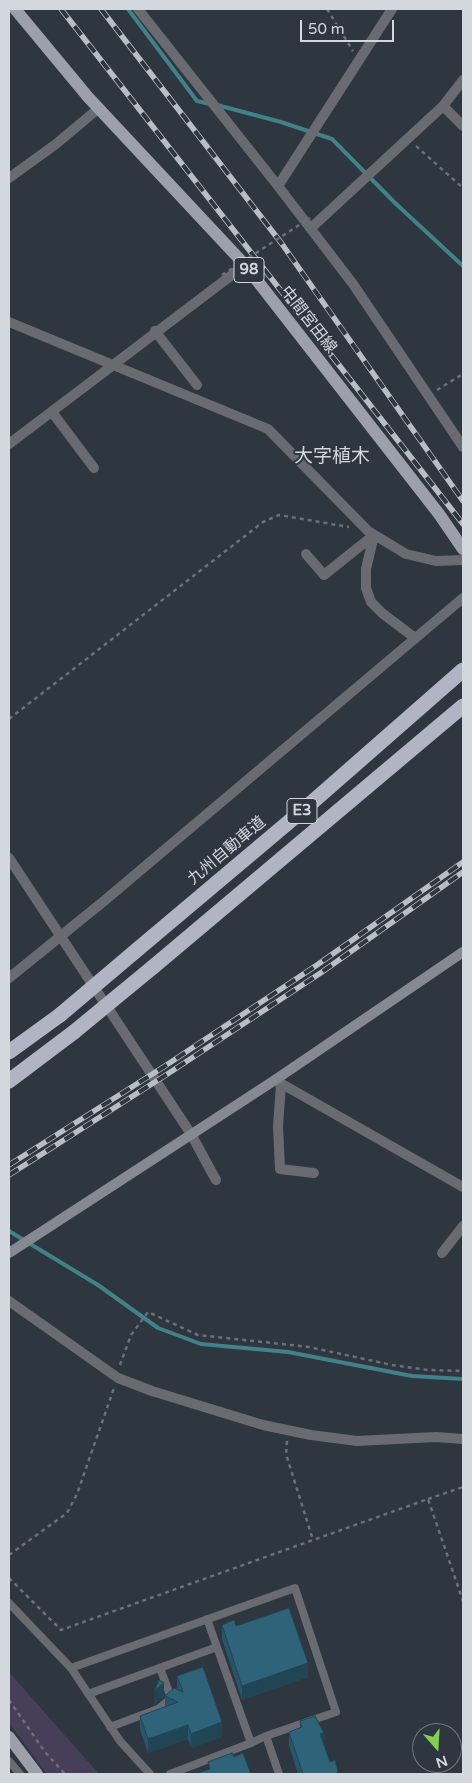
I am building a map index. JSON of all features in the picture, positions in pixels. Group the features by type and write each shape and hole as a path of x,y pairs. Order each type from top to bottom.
{"highway":[{"name":"九州自動車道","path":"9,1052 60,1014 138,949 309,805 463,670"},
{"name":"E3","path":"9,1081 74,1032 153,967 463,706"}],"main road":[{"name":"中間宮田線","path":"15,9 53,57 245,265 439,514 463,549"},
{"path":"9,1737 37,1774"}],"street":[{"path":"138,9 278,186 310,223 463,447"},
{"path":"278,186 392,9"},
{"path":"310,223 408,139 443,106 463,80"},
{"path":"443,106 463,126"},
{"path":"9,178 56,144 99,108"},
{"path":"9,444 155,331 245,265"},
{"path":"9,322 268,429 371,533 406,554 436,561 463,560"},
{"path":"155,331 197,385"},
{"path":"52,412 94,468"},
{"path":"306,554 324,576 371,533"},
{"path":"371,533 366,569 366,588 371,602 382,613 415,638"},
{"path":"9,978 463,598"},
{"path":"9,858 191,1134 216,1180"},
{"path":"11,1251 191,1134 278,1082 463,952"},
{"path":"278,1082 280,1169 314,1173"},
{"path":"278,1082 463,1187"},
{"path":"442,1253 463,1226"},
{"path":"9,1300 118,1378 152,1391 288,1430 357,1441 436,1437 463,1439"}],"lane":[{"path":"70,1668 294,1588 336,1712 266,1736 170,1774"},
{"path":"9,1603 70,1668 120,1741 150,1774"},
{"path":"207,1619 251,1743"},
{"path":"88,1694 217,1648"},
{"path":"110,1727 158,1709 170,1700 160,1668"},
{"path":"266,1736 279,1774"},
{"path":"9,1761 20,1774"}],"path":[{"path":"327,9 359,61"},
{"path":"408,139 463,188"},
{"path":"222,275 310,223"},
{"path":"427,396 463,374"},
{"path":"9,718 263,522 279,515 371,533"},
{"path":"9,1555 67,1513 78,1494 118,1378 120,1360 131,1336 148,1312 198,1336 309,1347 392,1365 428,1370 463,1370"},
{"path":"288,1430 286,1454 314,1540"},
{"path":"9,1578 61,1630 463,1487"},
{"path":"428,1499 463,1601"},
{"path":"9,1700 35,1738 65,1774"}],"shaded area":[{"path":"9,1672 99,1774 47,1774 9,1723"}],"building":[{"path":"289,1608 308,1663 242,1686 222,1625 234,1620 236,1626"},
{"path":"203,1667 222,1722 191,1734 188,1725 148,1739 140,1716 178,1702 165,1696 174,1688 183,1692 177,1676"},
{"path":"159,1680 164,1683 154,1691"},
{"path":"315,1716 324,1733 320,1734 330,1762 335,1760 338,1771 336,1774 303,1774 289,1732 302,1727 300,1721"},
{"path":"232,1753 234,1757 243,1753 251,1774 194,1774 210,1769 208,1762"}],"waterway":[{"path":"128,9 197,101 210,104"},
{"path":"217,105 281,122 332,139 394,202 463,266"},
{"path":"9,1231 98,1285 158,1328 201,1344 288,1352 412,1376 463,1379"}],"railway":[{"path":"61,9 463,524"},
{"path":"101,9 282,244 463,501"},
{"path":"9,1165 165,1066 317,965 463,862"},
{"path":"9,1175 322,972 463,872"}],"district":[{"name":"大字植木","path":"332,457"}]}
